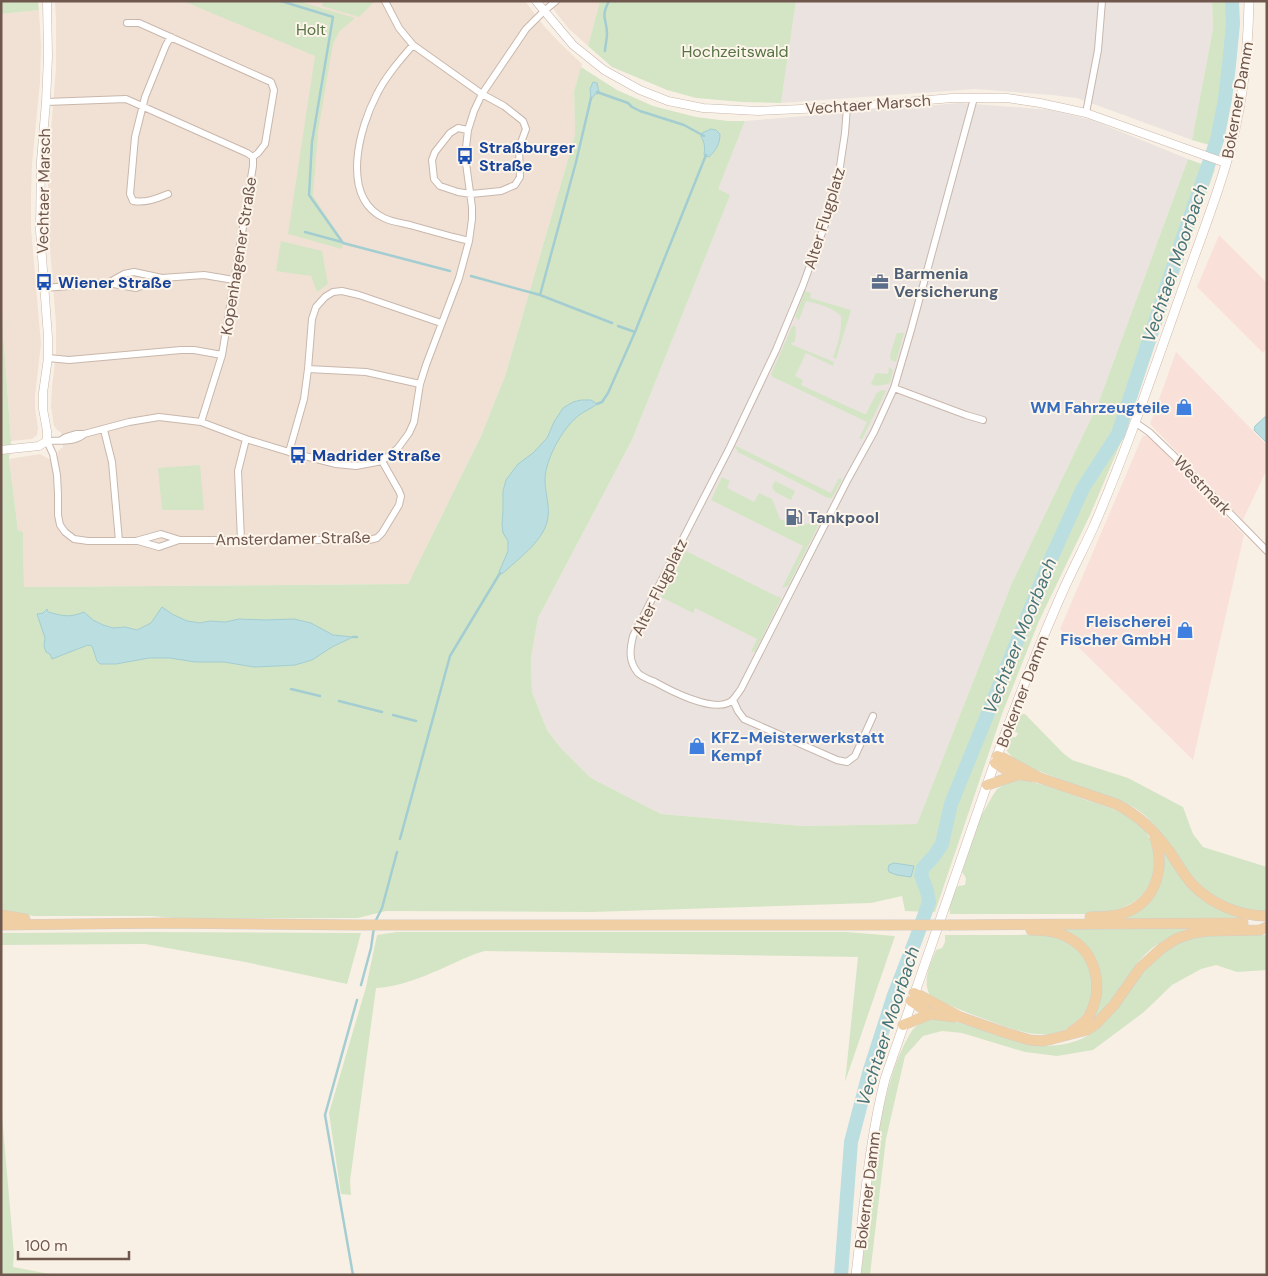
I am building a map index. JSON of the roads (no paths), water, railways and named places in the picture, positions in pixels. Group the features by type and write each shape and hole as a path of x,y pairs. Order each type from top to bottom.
{"main road":[{"name":"Bokerner Damm","path":"856,1275 872,1138 885,1079 996,759 1058,600 1093,527 1136,422 1203,233 1226,163 1242,91 1248,34 1249,1"},
{"path":"996,759 1003,758 1040,778 1116,804 1128,810 1154,832 1191,883 1204,895 1231,910 1244,914 1267,916"},
{"path":"996,759 1006,770 1017,775 1040,778"},
{"path":"987,785 1017,775"},
{"path":"1038,924 1056,918 1112,916 1121,914 1139,905 1152,890 1160,866 1158,845 1154,832"},
{"path":"1,915 28,920 74,920 84,924"},
{"path":"1,925 164,923 354,925 1267,925"},
{"path":"988,924 1007,929 1056,932 1070,938 1082,947 1091,959 1098,988 1095,1002 1088,1018 1064,1037"},
{"path":"913,997 921,996 960,1018 1006,1034 1030,1040 1064,1037 1086,1030 1096,1024 1114,1005 1140,968 1162,948 1176,939 1208,930 1260,930 1267,925"},
{"path":"913,997 931,1014"},
{"path":"903,1025 931,1014 960,1018"}],"street":[{"name":"Vechtaer Marsch","path":"47,1 48,56 41,160 40,216 48,337 48,358 43,393 47,440"},
{"path":"384,1 399,28 413,45 482,94 504,106 523,121 526,129 519,148 520,177 515,185 501,191 472,194 440,186 434,179 432,160 435,152 450,133 458,128 468,130"},
{"name":"Vechtaer Marsch","path":"536,1 573,45 604,70 640,90 668,101 702,108 758,111 847,107 952,98 1007,98 1086,113 1226,163"},
{"path":"1,450 39,446 47,440 62,440 76,434 104,430 129,422 159,418 201,422 246,439 336,464 356,466 382,461 398,448 414,422 420,384 459,278 469,241 472,219 472,194 466,156 468,130 474,111 482,94 526,29 556,1"},
{"path":"1086,113 1098,50 1102,1"},
{"path":"127,23 139,23 271,82 274,90 265,144 253,157"},
{"path":"168,194 153,201 139,202 132,201 130,194 135,137 144,97 171,37"},
{"path":"413,45 394,68 378,92 370,109 363,129 357,163 358,186 364,200 372,210 385,219 469,241"},
{"path":"873,716 856,756 847,762 838,760 744,719 733,700 757,660 848,479 874,432 894,388 974,98"},
{"name":"Kopenhagener Straße","path":"46,102 126,99 253,157 222,355 201,422"},
{"name":"Alter Flugplatz","path":"733,700 727,704 701,702 671,691 639,674 630,653 633,636 737,432 776,350 803,285 827,219 839,173 847,107"},
{"path":"108,283 124,274 134,272 162,278 204,275 234,280"},
{"path":"44,288 108,283 136,288 162,278"},
{"path":"289,452 304,399 312,319 316,307 325,297 333,292 342,291 359,295 441,324"},
{"path":"48,358 69,360 181,350 194,350 222,355"},
{"path":"308,369 366,372 420,384"},
{"path":"894,388 983,420"},
{"name":"Westmark","path":"1136,422 1174,456 1267,551"},
{"path":"104,430 112,462 119,541"},
{"path":"241,540 238,471 246,439"},
{"name":"Amsterdamer Straße","path":"47,440 53,454 57,475 60,525 74,539 88,541 136,541 159,547 180,540"},
{"name":"Amsterdamer Straße","path":"136,541 161,534 180,540 369,540 377,538 399,505 400,496 382,461"}],"water":[{"path":"593,82 597,83 599,92 591,100 590,89"},
{"path":"711,129 716,130 720,134 720,138 717,147 709,157 704,155 701,137 702,133"},
{"path":"581,400 591,400 597,404 580,414 572,422 551,454 545,480 548,512 544,529 535,544 502,574 499,572 508,551 508,541 503,533 502,524 503,491 506,480 518,464 533,453 547,438 563,408"},
{"path":"1267,415 1267,443 1254,430 1255,426"},
{"path":"162,607 187,621 200,623 210,621 225,622 239,619 294,619 311,623 333,635 353,637 332,647 312,660 295,665 254,667 224,662 195,662 170,658 149,658 116,664 100,664 97,661 92,646 88,645 52,659 44,646 45,638 37,614 43,613 47,609 48,612 66,616 84,612 93,620 103,625 113,628 125,627 137,630 151,623"},
{"path":"894,863 914,866 911,877 889,872 889,865"}],"waterway":[{"path":"281,1 333,17 312,142 309,195 343,243 450,271"},
{"path":"605,51 607,29 604,15 609,1"},
{"name":"Vechtaer Moorbach","path":"841,1275 851,1142 869,1073 894,995 929,902 921,875 923,868 942,844 951,804 1049,563 1083,488 1118,434 1217,140 1229,65 1233,24 1232,1"},
{"path":"597,92 628,103 640,111 684,125 704,136"},
{"path":"540,295 576,162 591,98"},
{"path":"597,404 602,402 608,393 635,332 706,155"},
{"path":"305,232 342,242"},
{"path":"471,276 540,295 612,323"},
{"path":"618,326 635,332"},
{"path":"400,839 450,656 500,573"},
{"path":"291,689 320,696"},
{"path":"339,701 382,712"},
{"path":"393,715 416,721"},
{"path":"375,922 382,908 397,852"},
{"path":"361,985 371,948 374,927"},
{"path":"353,1275 325,1115 357,1000"}],"place":[{"name":"Straßburger Straße","path":"465,156"},
{"name":"Wiener Straße","path":"44,282"},
{"name":"Barmenia Versicherung","path":"880,282"},
{"name":"WM Fahrzeugteile","path":"1184,407"},
{"name":"Madrider Straße","path":"298,455"},
{"name":"Tankpool","path":"794,517"},
{"name":"Fleischerei Fischer GmbH","path":"1185,630"},
{"name":"KFZ-Meisterwerkstatt Kempf","path":"697,746"}],"park label":[{"name":"Holt","path":"311,29"},
{"name":"Hochzeitswald","path":"735,51"}]}
